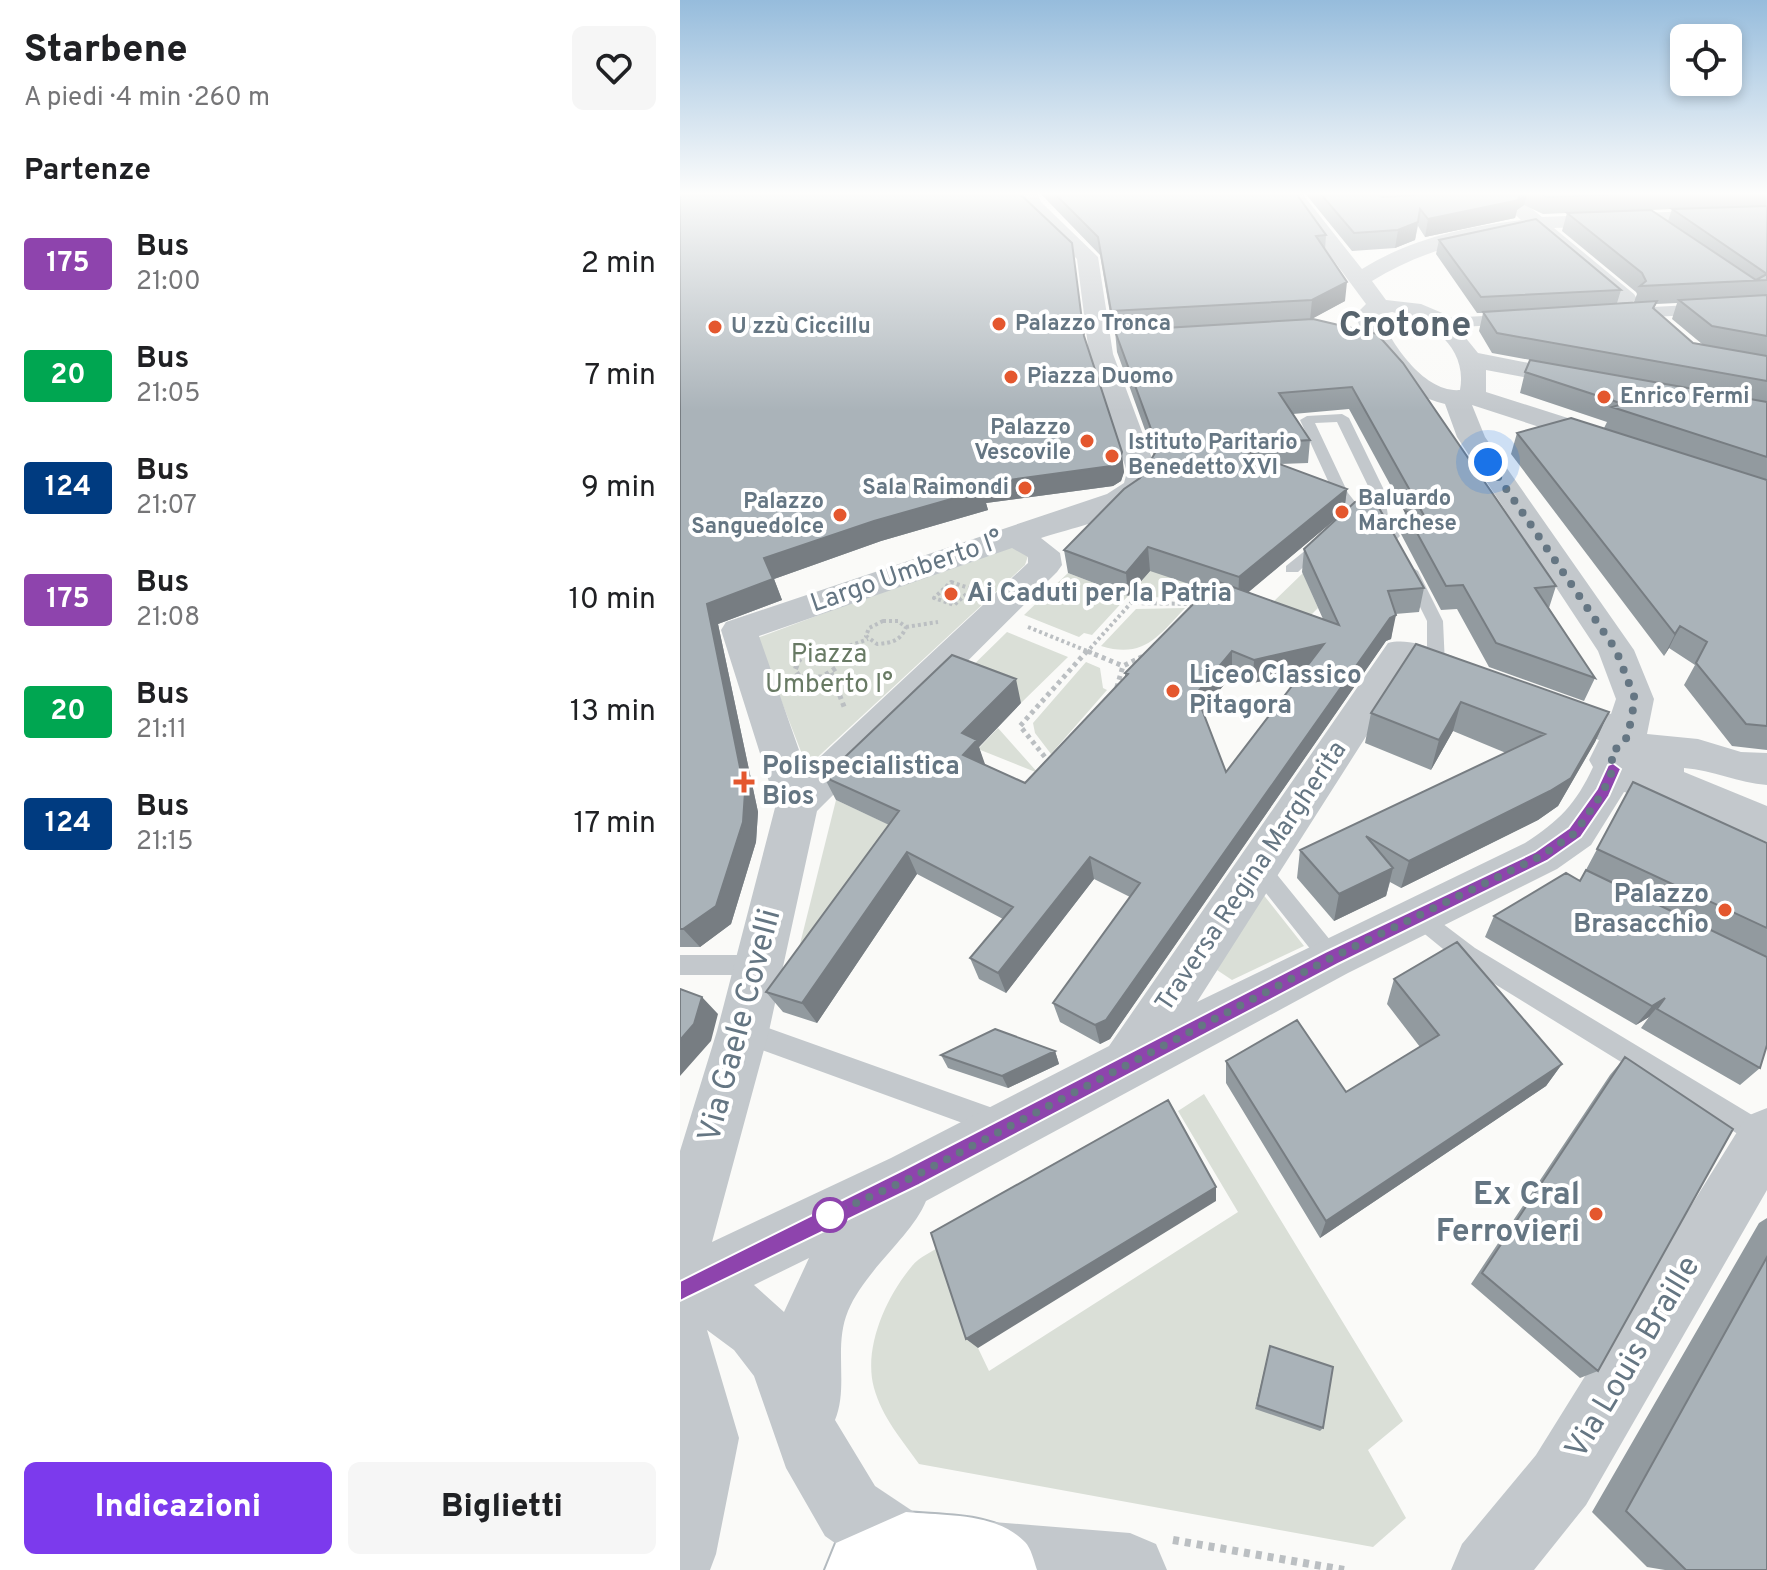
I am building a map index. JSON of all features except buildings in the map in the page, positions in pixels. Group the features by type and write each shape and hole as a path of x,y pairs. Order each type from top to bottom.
{"main road":[{"path":"884,1560 990,1564"}],"street":[{"path":"1012,535 1118,501 1138,487 1142,472 1103,362 1088,265"},
{"path":"1348,265 1359,280 1375,316 1410,378 1428,392 1464,397 1568,426 1631,448"},
{"path":"1359,280 1381,265"},
{"path":"1587,265 1658,324"},
{"path":"1751,294 1767,306"},
{"path":"1596,315 1658,324 1767,306"},
{"path":"1343,328 1404,307 1444,323 1548,318"},
{"path":"1444,323 1469,359 1475,377 1464,397 1471,437 1506,447 1568,426"},
{"path":"1100,342 1131,341"},
{"path":"1469,359 1611,385"},
{"path":"680,1289 911,1178 1005,1126 1418,915 1551,863 1603,792 1635,755 1635,699 1616,650 1506,447"},
{"name":"Largo Umberto I°","path":"1012,535 1044,553 1045,565 797,804 739,630 1012,535"},
{"name":"Traversa Regina Margherita","path":"1128,1063 1401,652 1502,689 1635,755"},
{"path":"1635,755 1698,754 1741,768 1767,769"},
{"path":"1635,755 1767,825"},
{"name":"Via Gaele Covelli","path":"680,1248 743,1031 797,804"},
{"name":"Via Louis Braille","path":"1488,1570 1561,1480 1767,1138"},
{"path":"810,1444 807,1349 827,1285 850,1249 911,1178"},
{"path":"680,1297 723,1300 756,1328 780,1357 810,1444 884,1560"},
{"path":"680,1342 705,1438 680,1554"},
{"path":"990,1564 1143,1553"}],"lane":[{"path":"1348,522 1341,494 1307,420 1342,418 1377,490 1381,516 1435,621 1436,665"},
{"path":"1292,569 1348,522 1381,516"},
{"path":"1258,867 1331,958"},
{"path":"1418,915 1467,955 1767,1138"},
{"path":"680,965 759,965"},
{"path":"743,1031 1005,1126"}],"path":[{"path":"951,582 972,589 954,605 934,598 951,582"},
{"path":"1016,623 1087,651 1123,666 1157,650 1199,604 1131,603 1087,651 1020,726 1053,767 1114,697 1123,666"},
{"path":"833,652 839,663 831,673 807,679 795,670 799,660 809,653 833,652 868,639 877,644 891,643 903,635 906,627 893,619 878,622 869,628 868,639"},
{"path":"831,673 847,712"},
{"path":"1143,1553 1344,1570"}],"green space":[{"name":"Piazza Umberto I°","path":"999,548 1014,548 1028,556 1025,565 807,767 757,638"},
{"path":"1150,570 1219,594 1197,599 1128,596"},
{"path":"1068,573 1128,596 1092,635 1084,633 1079,637 1024,615"},
{"path":"1303,573 1318,608 1310,616 1272,603"},
{"path":"1185,608 1149,643 1128,650 1101,646 1136,609"},
{"path":"1007,632 1068,657 1021,703 959,679"},
{"path":"1086,662 1100,668 1103,688 1107,690 1051,754 1035,733 1033,723"},
{"path":"998,728 1038,773 978,749"},
{"path":"836,800 909,834 783,1012"},
{"path":"1262,893 1304,946 1232,980 1217,970"},
{"path":"1204,1094 1403,1421 1368,1450 1406,1518 1373,1547 919,1464 893,1428 878,1399 871,1373 879,1324 902,1279 922,1257 943,1245 978,1348 989,1371 1238,1212 1178,1111"}],"bus line":[{"name":"175","path":"680,1289 911,1178 1005,1126 1331,958 1541,856 1575,833 1603,792 1613,769"}],"place":[{"name":"Palazzo Tronca","path":"999,324"},
{"name":"U zzù Ciccillu","path":"715,327"},
{"name":"Piazza Duomo","path":"1011,377"},
{"name":"Enrico Fermi","path":"1604,397"},
{"name":"Palazzo Vescovile","path":"1087,441"},
{"name":"Istituto Paritario Benedetto XVI","path":"1112,456"},
{"name":"Sala Raimondi","path":"1025,488"},
{"name":"Baluardo Marchese","path":"1342,512"},
{"name":"Palazzo Sanguedolce","path":"840,515"},
{"name":"Ai Caduti per la Patria","path":"951,594"},
{"name":"Liceo Classico Pitagora","path":"1173,691"},
{"name":"Polispecialistica Bios","path":"744,782"},
{"name":"Palazzo Brasacchio","path":"1725,910"},
{"name":"Ex Cral Ferrovieri","path":"1596,1214"}],"district":[{"name":"Crotone","path":"1405,327"}],"route":[{"path":"830,1215 911,1178 1005,1126 1331,958 1541,856 1575,833 1603,792 1613,769 1611,752 1623,744 1628,735 1635,699 1616,650 1488,462"}]}
